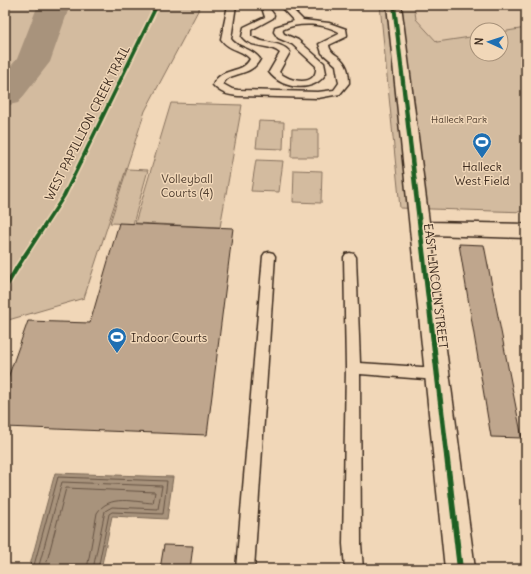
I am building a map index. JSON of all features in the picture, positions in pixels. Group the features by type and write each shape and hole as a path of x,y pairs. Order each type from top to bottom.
{"street":[{"name":"EAST LINCOLN STREET","path":"394,5 460,569"},
{"path":"419,228 526,231"}],"lane":[{"path":"232,5 226,40 233,46 248,51 255,59 254,63 250,67 222,77 218,85 229,92 318,95 337,92 344,84 342,67 340,63 325,51 324,44 343,35 343,30 333,25 301,23 288,24 278,29 281,36 295,42 321,65 323,70 322,75 317,80 310,82 291,83 281,80 274,72 285,52 278,46 249,40 246,37 247,30 269,18 270,15 265,8 265,5"},
{"path":"283,5 301,23"},
{"path":"245,569 268,256"},
{"path":"350,257 352,368 352,544 354,569"},
{"path":"352,368 378,372 437,374"}],"shaded area":[{"path":"414,5 526,5 526,28 509,31 509,22 469,22 469,37 437,42 416,19"}],"green space":[{"path":"5,5 201,5 145,111 84,298 5,321"},
{"name":"Halleck Park","path":"380,5 414,5 416,19 437,42 469,37 469,62 509,62 509,31 526,28 526,212 400,208"},
{"name":"Volleyball Courts (4)","path":"171,103 242,105 220,227 135,223"},
{"path":"259,121 284,122 283,149 256,148"},
{"path":"292,129 318,129 318,157 291,157"},
{"path":"256,160 283,161 279,192 251,191"},
{"path":"127,169 148,170 133,224 110,223"},
{"path":"294,170 322,171 321,203 293,202"}],"water":[{"path":"55,473 173,477 167,519 112,516 101,569 29,569"}],"building":[{"name":"Indoor Courts","path":"119,223 233,228 207,435 5,427 5,386 28,321 90,323"},
{"path":"459,244 484,245 522,438 491,437"},
{"path":"164,545 193,546 190,569 160,569"}],"waterway":[{"path":"5,95 33,62 54,5"}],"cycle path":[{"name":"WEST PAPILLION CREEK TRAIL","path":"5,288 64,196 157,5"},
{"path":"394,5 460,569"}],"place":[{"name":"Halleck West Field","path":"482,159"},
{"name":"Indoor Courts","path":"117,354"}]}
